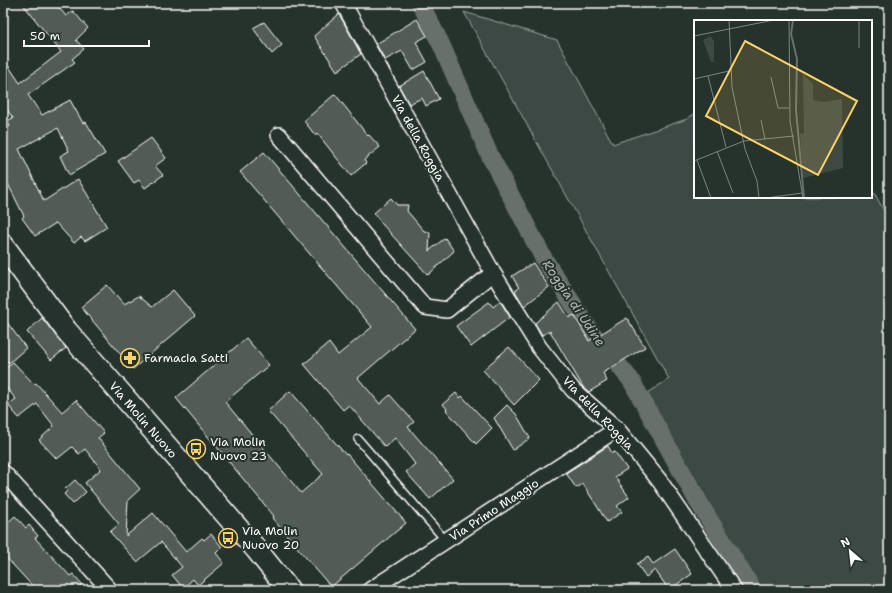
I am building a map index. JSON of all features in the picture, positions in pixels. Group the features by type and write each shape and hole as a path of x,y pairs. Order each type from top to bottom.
{"main road":[{"name":"Via Molin Nuovo","path":"3,245 66,330 256,549 289,590"}],"street":[{"name":"Via della Roggia","path":"343,3 493,273 539,346 568,384 617,429 659,480 734,590"},
{"path":"279,134 425,307 446,310 493,273"},
{"name":"Via Primo Maggio","path":"370,590 617,429"},
{"path":"3,472 110,590"}],"lane":[{"path":"358,439 446,540"}],"shaded area":[{"path":"464,12 557,40 613,144 687,119 694,114 694,198 872,198 872,189 889,220 889,583 882,590 761,590 733,546 647,393 669,379"}],"building":[{"path":"22,3 55,3 66,16 73,11 88,28 76,40 84,49 72,59 75,62 28,95 42,115 70,100 83,123 86,122 105,154 69,175 60,156 69,151 58,128 19,149 44,201 78,179 107,227 85,241 81,237 74,243 56,223 35,236 22,218 24,216 3,174 3,130 10,126 7,121 13,118 3,104 3,58 20,83 61,52"},
{"path":"339,14 361,54 337,71 314,36"},
{"path":"417,19 427,36 416,42 427,62 413,70 402,51 385,60 376,44"},
{"path":"264,22 282,45 272,54 253,28"},
{"path":"424,71 439,99 426,106 422,98 409,104 399,86"},
{"path":"335,94 368,136 369,135 380,147 364,160 366,163 351,176 317,133 315,135 304,121"},
{"path":"151,138 166,158 155,166 163,175 145,188 139,180 134,183 118,161"},
{"path":"264,152 415,329 358,378 380,404 390,395 414,422 408,427 453,479 430,499 406,472 415,464 395,438 385,447 349,405 343,410 304,364 329,343 338,355 372,327 240,172"},
{"path":"391,198 397,205 408,205 407,211 424,231 430,232 429,251 445,238 454,251 428,275 374,213"},
{"path":"533,263 549,287 524,306 515,291 519,288 512,276"},
{"path":"107,285 124,304 139,296 152,307 173,290 195,316 133,369 81,307"},
{"path":"500,301 510,317 471,347 456,326 489,302 493,307"},
{"path":"559,302 569,318 574,315 589,341 627,318 645,347 603,373 607,381 589,392 583,387 550,331 542,335 535,323"},
{"path":"3,317 26,348 9,363 3,356"},
{"path":"42,318 66,348 51,360 27,332"},
{"path":"246,338 269,365 225,402 301,493 323,474 268,411 290,391 346,455 347,454 406,523 331,587 272,518 274,516 176,398"},
{"path":"509,347 539,380 514,405 483,370"},
{"path":"13,362 34,384 36,383 62,412 76,400 104,433 98,438 140,489 128,500 126,536 153,513 186,552 202,538 204,540 211,534 222,547 216,553 224,563 198,585 193,579 183,588 172,575 182,567 161,542 137,562 110,532 119,524 85,483 101,469 85,449 79,454 72,447 57,459 39,440 54,426 37,404 19,418 8,405 16,399 3,384 3,371"},
{"path":"456,393 460,398 462,396 492,428 476,444 446,410 447,409 443,404"},
{"path":"507,405 516,414 530,438 513,450 494,418"},
{"path":"608,446 612,453 615,452 627,469 615,477 629,497 617,506 622,512 607,522 583,484 576,488 566,473"},
{"path":"75,480 86,492 73,504 64,494 67,491 65,489"},
{"path":"15,516 26,528 29,525 38,536 35,538 70,576 73,574 82,584 79,587 82,590 36,590 3,554 3,527"},
{"path":"675,549 692,574 669,590 655,570 646,577 637,564 648,557 653,564"}],"waterway":[{"name":"Roggia di Udine","path":"420,3 441,44 490,156 544,259 591,332 631,380 697,500 753,590"}],"place":[{"name":"Farmacia Satti","path":"130,358"},
{"name":"Via Molin Nuovo 23","path":"196,449"},
{"name":"Via Molin Nuovo 20","path":"228,538"}]}
